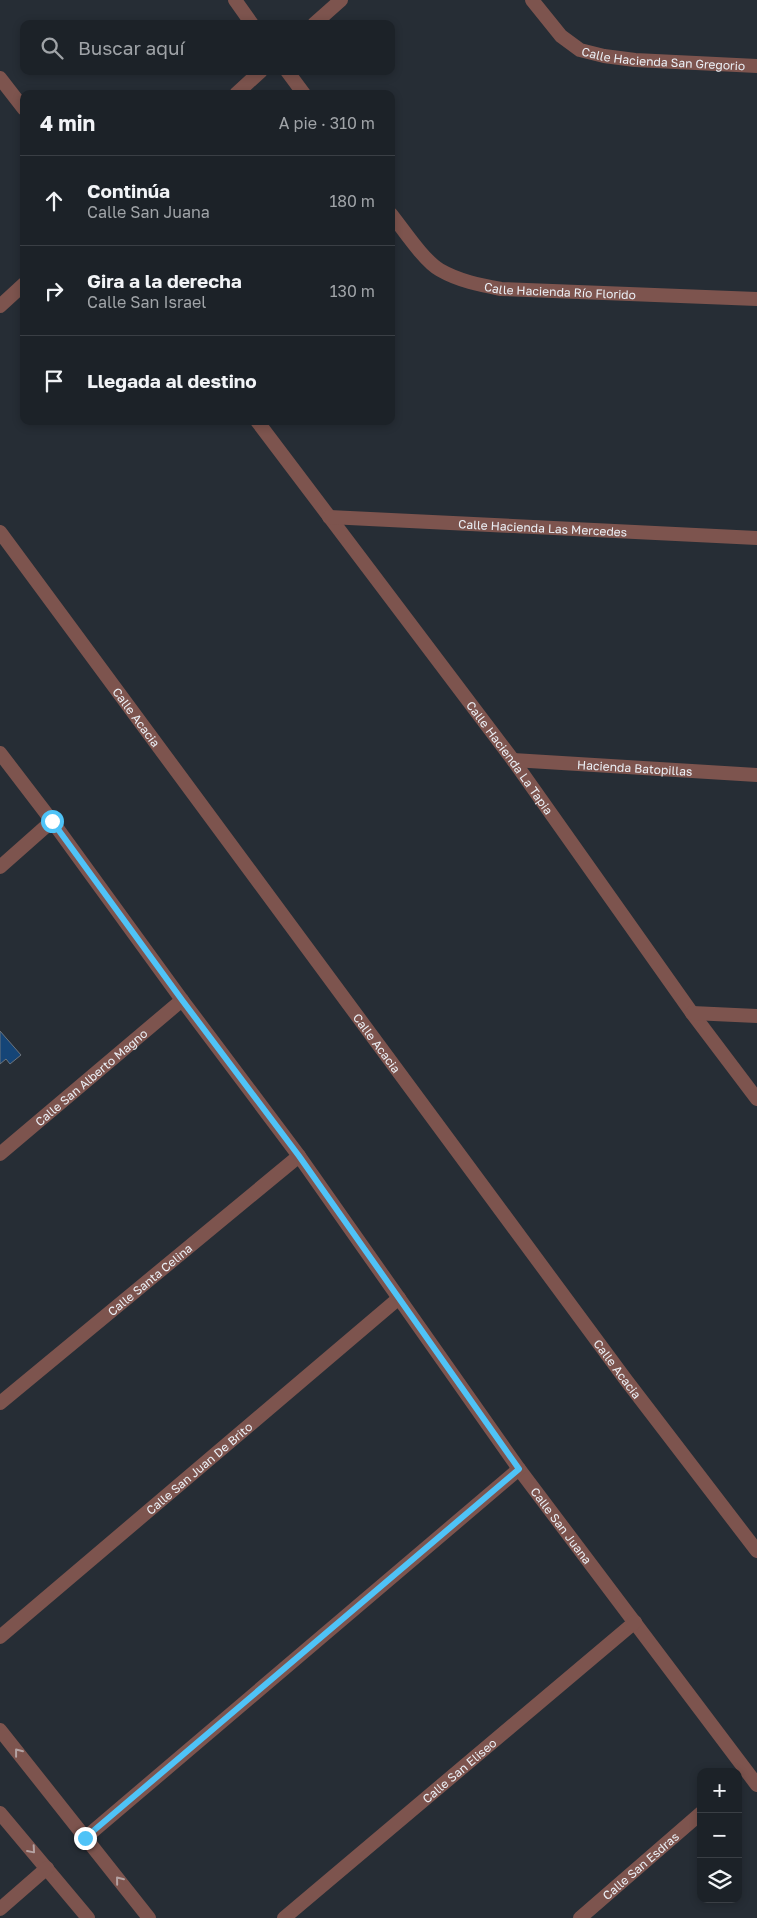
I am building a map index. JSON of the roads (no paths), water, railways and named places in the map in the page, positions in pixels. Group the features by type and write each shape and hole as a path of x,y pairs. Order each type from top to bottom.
{"street":[{"path":"234,0 249,20"},
{"path":"318,20 340,0"},
{"name":"Calle Hacienda San Gregorio","path":"532,0 561,36 580,50 604,56 634,60 757,66"},
{"path":"241,90 257,75"},
{"path":"290,75 301,90"},
{"path":"0,78 20,104"},
{"name":"Calle Hacienda Río Florido","path":"395,219 413,243 439,270 468,282 500,289 757,299"},
{"path":"0,306 20,288"},
{"name":"Calle Hacienda La Tapia","path":"260,425 514,760 692,1013 757,1099"},
{"name":"Calle Hacienda Las Mercedes","path":"329,517 757,538"},
{"name":"Calle Acacia","path":"0,532 626,1380 757,1552"},
{"name":"Calle San Juana","path":"0,753 299,1156 519,1469 634,1622 743,1777 757,1785"},
{"name":"Hacienda Batopillas","path":"514,760 757,775"},
{"path":"0,867 52,821"},
{"name":"Calle San Alberto Magno","path":"0,1154 182,1000"},
{"path":"692,1013 757,1016"},
{"name":"Calle Santa Celina","path":"0,1403 299,1156"},
{"name":"Calle San Juan De Brito","path":"0,1637 399,1298"},
{"path":"85,1838 519,1469"},
{"name":"Calle San Eliseo","path":"284,1918 634,1622"},
{"path":"0,1730 149,1918"},
{"path":"0,1813 88,1918"},
{"name":"Calle San Esdras","path":"580,1918 697,1816"},
{"path":"0,1909 47,1868"}]}
